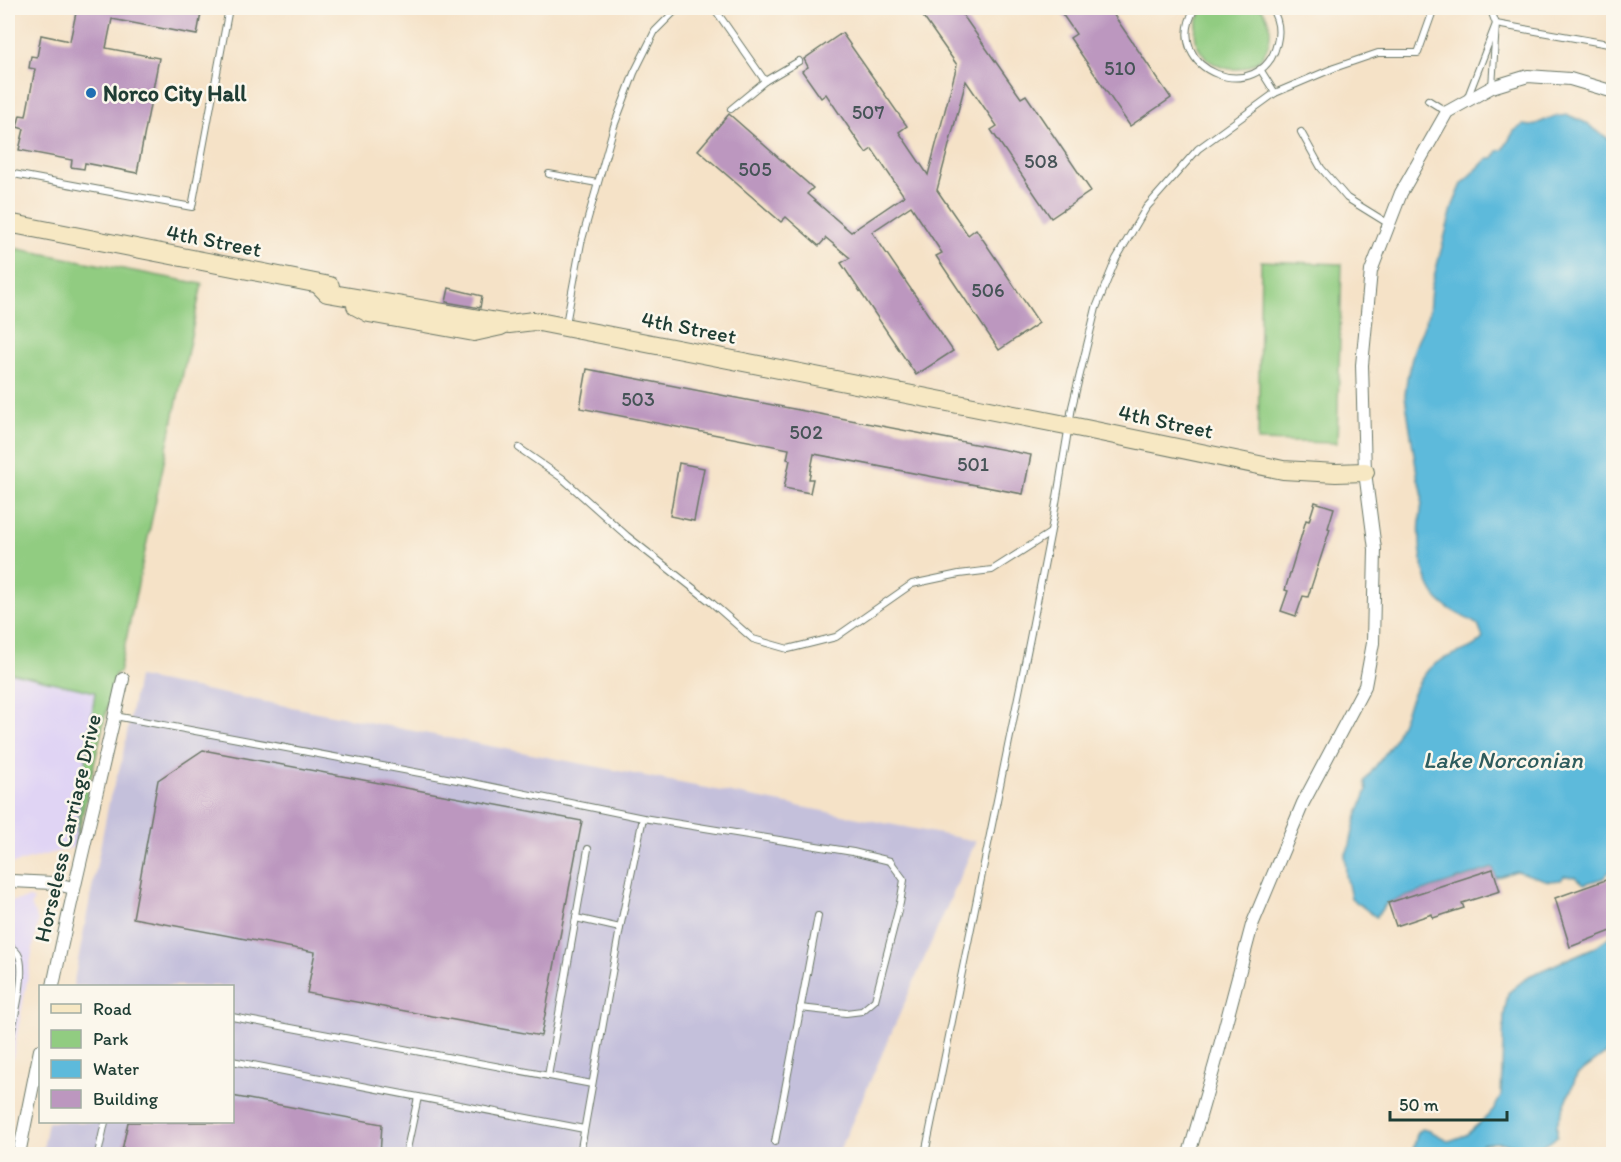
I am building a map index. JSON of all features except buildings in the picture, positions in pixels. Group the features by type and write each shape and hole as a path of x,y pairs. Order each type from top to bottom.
{"street":[{"path":"1189,1155 1252,925 1304,803 1365,686 1373,643 1375,549 1365,472 1362,365 1371,271 1401,193 1448,112 1492,87 1528,76 1570,79 1614,93"},
{"name":"4th Street","path":"8,224 323,289 369,313 457,330 474,332 534,321 1283,470 1365,472"},
{"path":"323,289 363,288 463,305 534,321"},
{"name":"Horseless Carriage Drive","path":"53,985 73,888 84,851 123,679"},
{"path":"8,883 12,881 53,883 73,888"},
{"path":"19,1155 39,1055"}],"lane":[{"path":"8,173 192,207 229,8"},
{"path":"566,327 581,243 614,126 634,73 655,31 678,8"},
{"path":"714,8 765,81"},
{"path":"1195,8 1188,27 1191,50 1205,68 1215,74 1238,78 1260,69 1276,49 1279,36 1278,23 1271,8"},
{"path":"925,1155 1050,533 1069,426 1096,308 1116,260 1146,207 1198,149 1275,93 1334,68 1378,53 1418,53 1434,8"},
{"path":"1492,87 1496,24 1492,13 1493,8"},
{"path":"1496,24 1614,45"},
{"path":"1466,101 1496,24"},
{"path":"731,110 765,81 799,61"},
{"path":"1260,69 1275,93"},
{"path":"1428,100 1448,112"},
{"path":"1300,132 1322,168 1347,198 1389,224"},
{"path":"549,174 597,183"},
{"path":"519,448 562,478 627,536 712,603 753,639 788,649 836,637 912,584 992,570 1050,533"},
{"path":"115,717 468,782 643,818 853,852 890,861 904,880 874,1000 862,1011 846,1013 800,1008"},
{"path":"580,1155 591,1084 643,818"},
{"path":"548,1076 588,849"},
{"path":"775,1142 818,916"},
{"path":"576,918 621,928"},
{"path":"8,945 18,954 21,965 20,986 8,1047"},
{"path":"234,1017 591,1084"},
{"path":"234,1061 584,1129"},
{"path":"406,1155 417,1097"},
{"path":"98,1155 105,1123"}],"shaded area":[{"path":"8,672 95,691 75,847 8,865"},
{"path":"138,677 976,841 838,1154 42,1154 48,1123 234,1123 234,985 73,985 110,797 121,764"},
{"path":"30,898 34,900 31,905 38,921 8,1084 8,902"}],"green space":[{"path":"1204,8 1261,8 1268,20 1270,33 1269,42 1261,58 1248,67 1233,69 1218,66 1205,57 1197,44 1196,27"},
{"path":"8,247 202,284 119,673 115,674 75,847 95,692 8,672"},
{"path":"1261,261 1342,264 1337,443 1258,441"}],"water":[{"name":"Lake Norconian","path":"1568,115 1584,122 1613,142 1613,868 1603,878 1584,884 1576,877 1564,876 1561,880 1549,881 1516,871 1496,878 1493,868 1387,903 1376,917 1351,898 1346,875 1345,856 1367,790 1365,782 1394,740 1412,695 1428,670 1441,660 1471,647 1483,638 1478,625 1451,610 1435,596 1426,576 1420,541 1422,495 1405,396 1407,378 1414,350 1429,313 1431,288 1453,205 1462,184 1488,158 1493,158 1498,151 1503,150 1514,131 1523,125 1531,126 1553,117"},
{"path":"1613,934 1613,1048 1577,1075 1557,1124 1557,1136 1539,1147 1530,1148 1493,1142 1482,1144 1476,1154 1412,1154 1417,1134 1422,1129 1449,1141 1466,1135 1493,1111 1501,1096 1504,1015 1508,993 1529,976 1595,947"}],"place":[{"name":"Norco City Hall","path":"91,93"}]}
